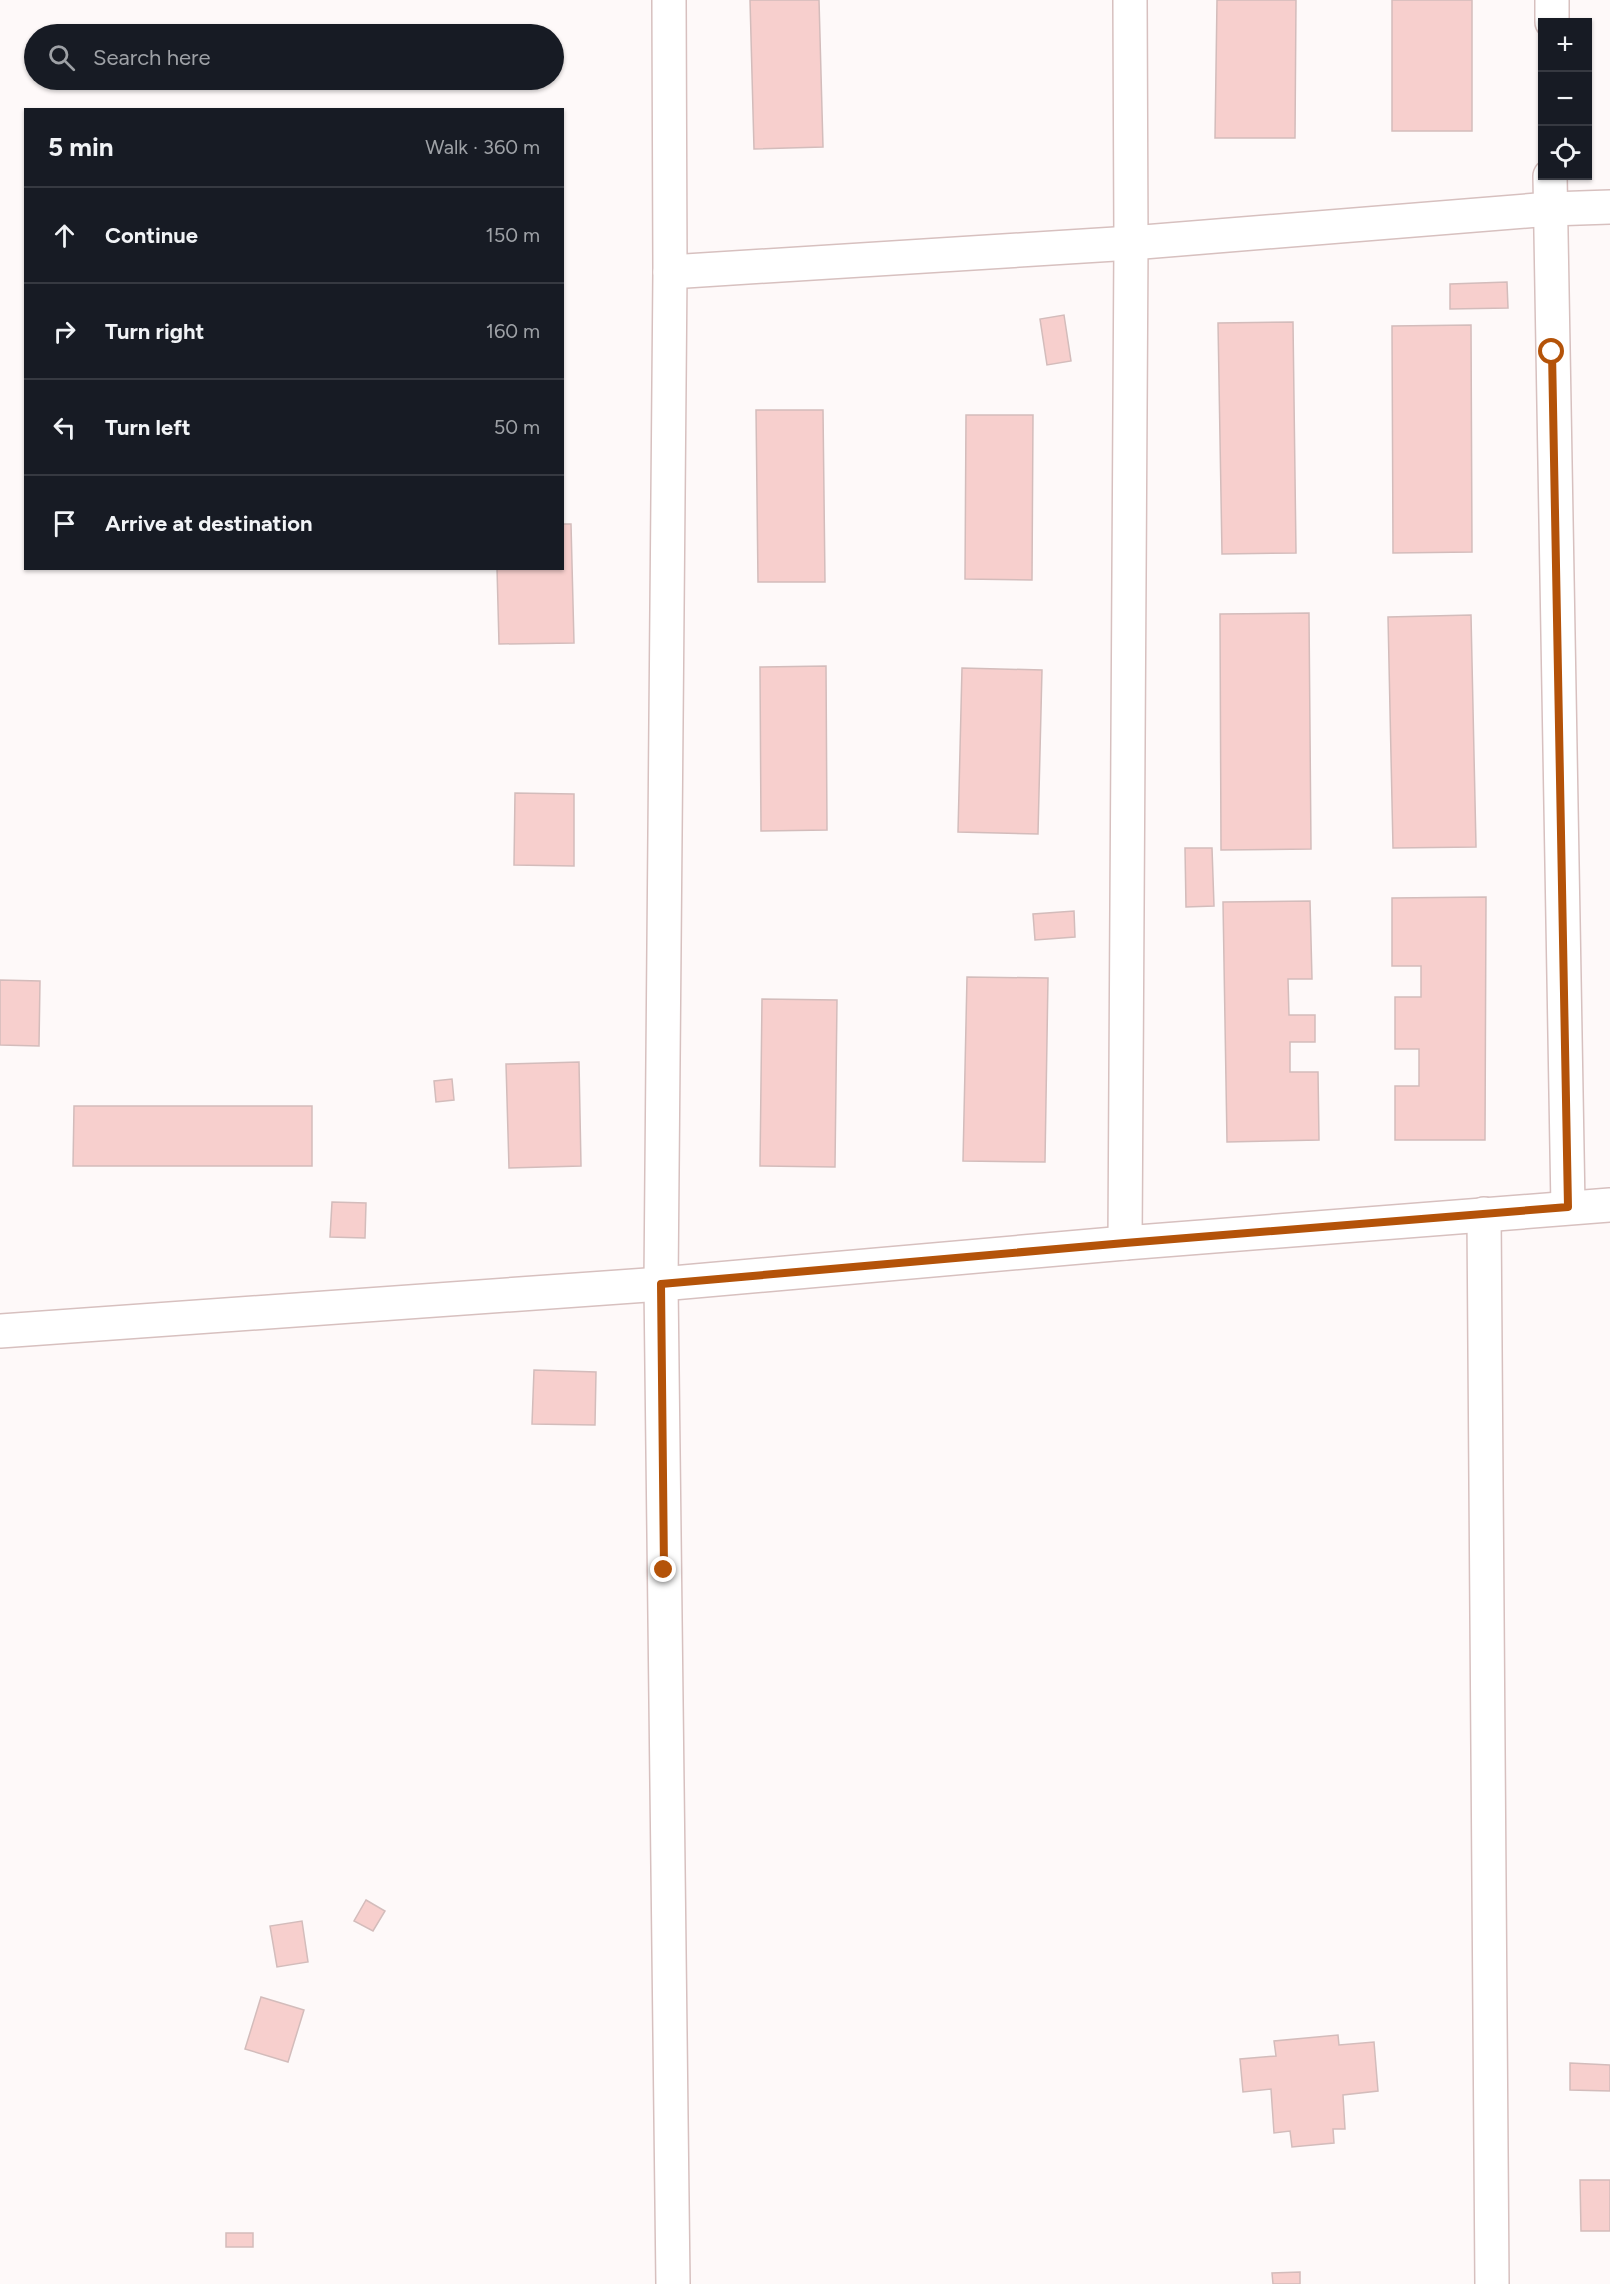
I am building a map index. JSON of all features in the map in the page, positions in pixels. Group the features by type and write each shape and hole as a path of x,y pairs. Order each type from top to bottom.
{"street":[{"path":"669,0 670,272 661,1284 673,2284"},
{"path":"1125,1243 1131,243 1130,0"},
{"path":"1552,0 1552,18"},
{"path":"1550,180 1568,1207"},
{"path":"670,272 1131,243 1550,209 1610,207"},
{"path":"0,1331 661,1284 1125,1243 1610,1204"},
{"path":"1484,1214 1492,2284"}],"building":[{"path":"750,0 819,0 823,147 754,149"},
{"path":"1217,0 1296,0 1295,138 1215,138"},
{"path":"1392,0 1472,0 1472,131 1392,131"},
{"path":"1507,282 1508,308 1450,309 1450,284"},
{"path":"1064,315 1071,361 1047,365 1040,319"},
{"path":"1293,322 1296,553 1222,554 1218,323"},
{"path":"1471,325 1472,552 1393,553 1392,326"},
{"path":"756,410 823,410 825,582 758,582"},
{"path":"966,415 1033,415 1032,580 965,579"},
{"path":"564,524 571,524 574,643 499,644 497,570 564,570"},
{"path":"1309,613 1311,849 1221,850 1220,614"},
{"path":"1471,615 1476,847 1393,848 1388,617"},
{"path":"826,666 827,830 761,831 760,667"},
{"path":"962,668 1042,670 1038,834 958,832"},
{"path":"515,793 574,794 574,866 514,865"},
{"path":"1185,848 1212,848 1214,906 1186,907"},
{"path":"1486,897 1485,1140 1395,1140 1395,1086 1419,1086 1419,1049 1395,1049 1395,997 1421,997 1421,966 1392,966 1392,898"},
{"path":"1310,901 1312,979 1288,979 1289,1015 1315,1015 1315,1042 1290,1042 1290,1072 1318,1072 1319,1140 1227,1142 1223,902"},
{"path":"1074,911 1075,937 1035,940 1033,914"},
{"path":"967,977 1048,978 1045,1162 963,1161"},
{"path":"0,980 40,981 39,1046 0,1045"},
{"path":"762,999 837,1000 835,1167 760,1166"},
{"path":"579,1062 581,1166 509,1168 506,1064"},
{"path":"452,1079 454,1100 436,1102 434,1081"},
{"path":"74,1106 312,1106 312,1166 73,1166"},
{"path":"332,1202 366,1203 365,1238 330,1237"},
{"path":"534,1370 596,1372 595,1425 532,1424"},
{"path":"366,1900 385,1911 373,1931 354,1921"},
{"path":"302,1921 308,1962 277,1967 270,1926"},
{"path":"261,1997 304,2010 288,2062 245,2049"},
{"path":"1338,2035 1339,2045 1374,2042 1378,2091 1343,2095 1345,2129 1333,2129 1334,2143 1292,2147 1290,2131 1274,2133 1271,2089 1243,2092 1240,2059 1276,2056 1274,2041"},
{"path":"1570,2063 1610,2065 1610,2091 1570,2090"},
{"path":"1580,2180 1610,2180 1610,2231 1581,2231"},
{"path":"226,2233 253,2233 253,2247 226,2247"},
{"path":"1300,2272 1300,2284 1273,2284 1272,2273"}],"route":[{"path":"664,1570 661,1284 1568,1207 1552,352"}]}
